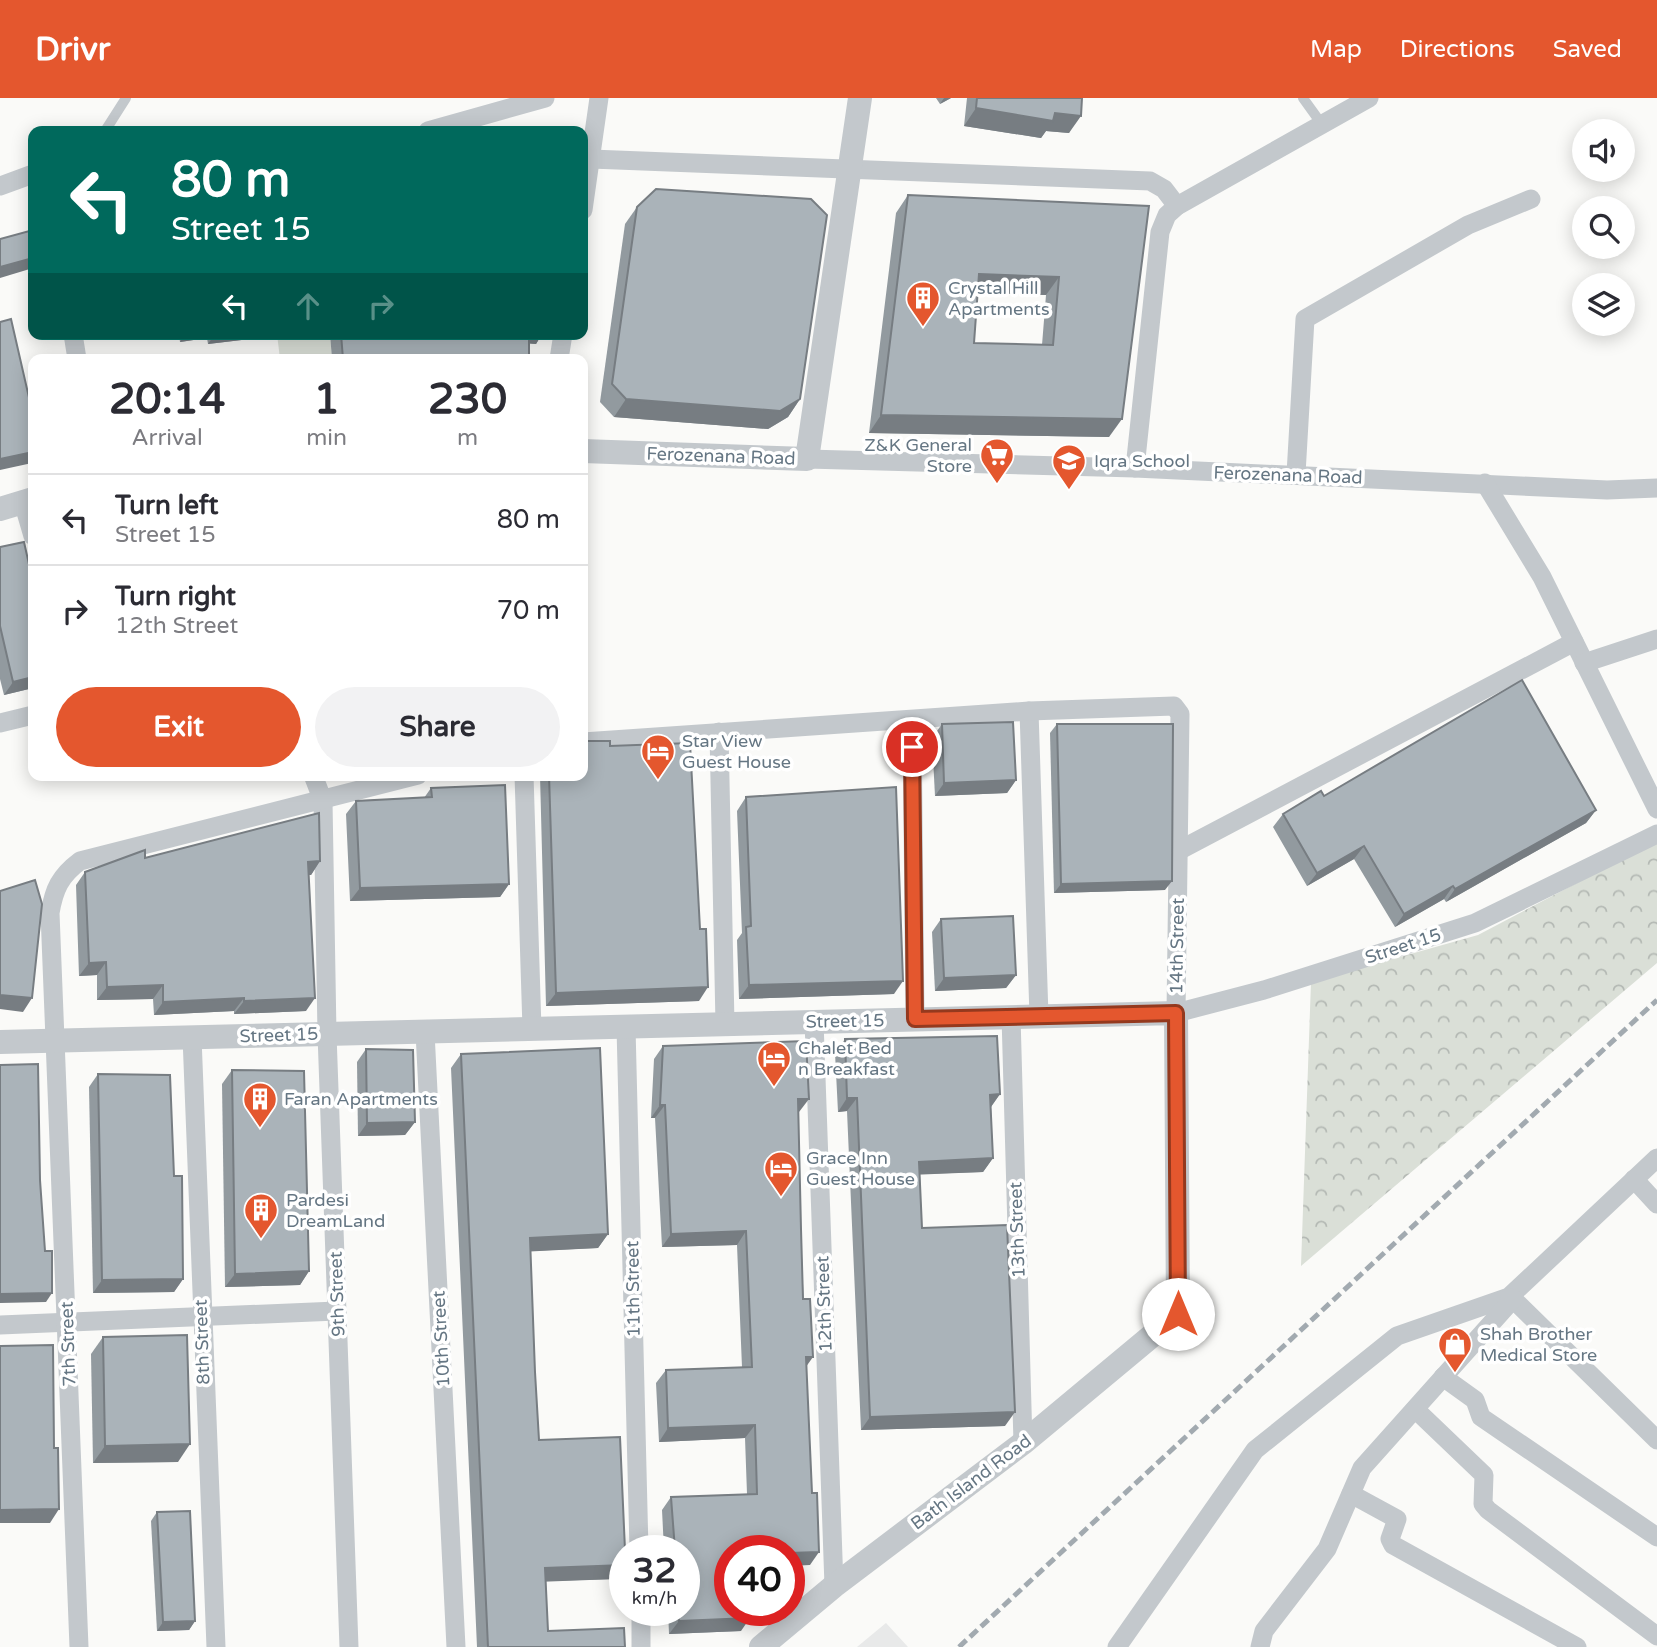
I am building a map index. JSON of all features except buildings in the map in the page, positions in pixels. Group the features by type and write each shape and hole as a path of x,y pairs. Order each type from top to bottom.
{"street":[{"path":"446,126 545,98"},
{"path":"588,178 599,98"},
{"path":"807,459 860,98"},
{"path":"1135,468 1160,232 1167,215 1177,206 1369,98"},
{"path":"591,159 1150,181 1164,189 1177,206"},
{"path":"0,186 28,176"},
{"path":"1296,474 1305,319 1468,225 1531,199"},
{"name":"Ferozenana Road","path":"588,451 1296,474 1607,490 1657,488"},
{"path":"1485,483 1542,577 1657,809"},
{"path":"19,503 28,524"},
{"path":"1584,663 1657,639"},
{"path":"1178,851 1574,642"},
{"name":"14th Street","path":"1029,711 1174,706 1180,714 1176,1013 1178,1314"},
{"path":"588,743 1029,711 1039,1016"},
{"path":"0,723 28,716"},
{"path":"912,720 915,1019"},
{"path":"719,732 725,1024"},
{"name":"9th Street","path":"315,781 323,801 327,1034 349,1647"},
{"name":"7th Street","path":"79,1647 50,913 53,893 63,873 80,861 396,781"},
{"path":"524,781 532,1029"},
{"name":"Street 15","path":"0,1042 1176,1013 1264,990 1475,923 1657,834"},
{"name":"13th Street","path":"1011,1017 1023,1443"},
{"name":"12th Street","path":"814,1021 834,1586"},
{"name":"11th Street","path":"626,1027 639,1535"},
{"name":"10th Street","path":"425,1031 456,1647"},
{"name":"8th Street","path":"192,1037 216,1647"},
{"path":"1260,1647 1264,1631 1327,1549 1362,1468 1511,1298 1657,1158"},
{"path":"1634,1179 1657,1204"},
{"path":"1511,1298 1657,1440"},
{"path":"1117,1647 1255,1450 1397,1336 1511,1298"},
{"path":"0,1325 337,1311"},
{"name":"Bath Island Road","path":"761,1647 834,1586 1023,1443 1178,1314"},
{"path":"1443,1377 1475,1400 1481,1417 1657,1536"},
{"path":"1415,1409 1484,1475 1483,1504 1488,1510 1657,1636"},
{"path":"1351,1494 1397,1519 1391,1539 1393,1545 1577,1647"},
{"path":"640,1626 641,1647"}],"lane":[{"path":"108,126 126,98"},
{"path":"1303,98 1321,123"}],"shaded area":[{"path":"886,1623 908,1647 857,1647"}],"green space":[{"path":"278,340 330,340 332,354 279,354"},
{"path":"1657,841 1657,963 1301,1266 1311,982 1478,935"}],"railway":[{"path":"959,1647 1657,1000"}],"place":[{"name":"Crystal Hill Apartments","path":"923,328"},
{"name":"Z&K General Store","path":"997,485"},
{"name":"Iqra School","path":"1069,491"},
{"name":"Star View Guest House","path":"658,781"},
{"name":"Chalet Bed n Breakfast","path":"774,1088"},
{"name":"Faran Apartments","path":"260,1129"},
{"name":"Grace Inn Guest House","path":"781,1198"},
{"name":"Pardesi DreamLand","path":"261,1240"},
{"name":"Shah Brother Medical Store","path":"1455,1374"}],"route":[{"path":"912,747 915,1019 1176,1013 1178,1314"}]}
